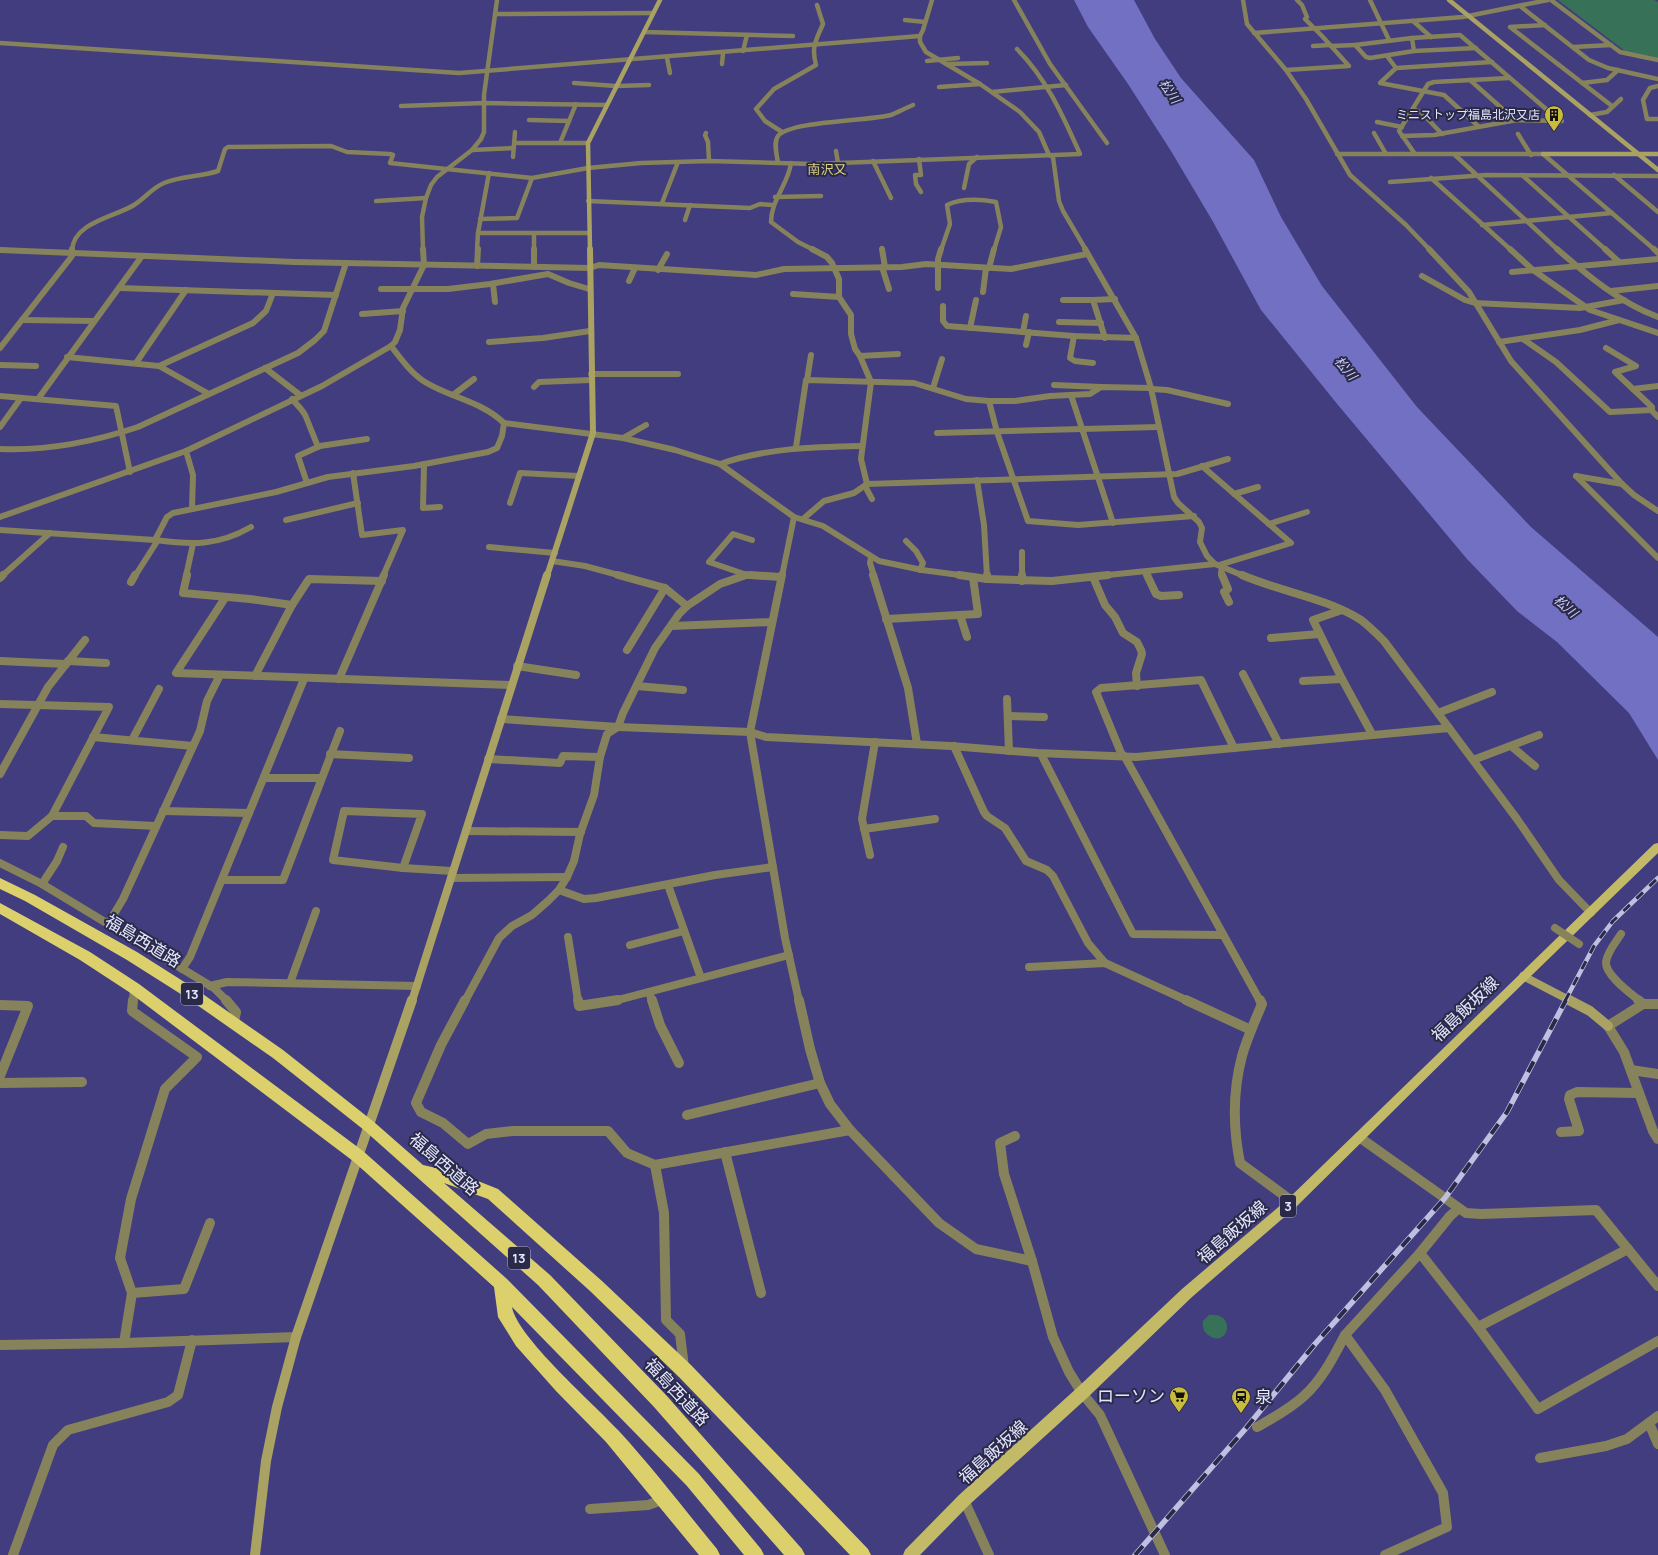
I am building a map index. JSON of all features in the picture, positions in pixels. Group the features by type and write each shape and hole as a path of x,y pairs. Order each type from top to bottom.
{"highway":[{"name":"福島西道路","path":"0,883 30,898 132,956 234,1022 278,1054 422,1170 544,1280 660,1401 796,1555"},
{"name":"13","path":"0,908 85,956 134,988 358,1156 501,1284 693,1480 756,1555"},
{"path":"422,1170 458,1180 493,1194 596,1286 685,1371 862,1555"},
{"path":"501,1284 506,1317 522,1341 562,1385 612,1436 711,1555"}],"main road":[{"name":"福島飯坂線","path":"910,1555 964,1500 1082,1393 1187,1293 1293,1202 1523,976 1591,913 1658,847"}],"street":[{"path":"0,517 186,451 300,395 322,386 391,346 395,342 400,330 403,311 411,290 424,265 422,217 426,198 437,177 472,150 481,139 484,132 486,72 497,0"},
{"path":"255,1555 266,1461 277,1407 296,1336 417,986 488,759 502,719 517,666 554,557 593,433 589,289 588,143 660,0"},
{"path":"0,43 433,72 486,72 920,36 924,32 927,11 932,0"},
{"path":"1014,0 1041,49 1106,143"},
{"path":"1243,0 1247,24 1286,70 1306,99 1350,175 1413,232 1465,288 1476,303 1511,361 1622,484 1634,495 1658,512"},
{"path":"1286,70 1349,66 1316,28 1306,19 1307,17 1302,5 1297,0"},
{"path":"1370,0 1383,23 1389,40"},
{"path":"1449,0 1658,170"},
{"path":"1254,33 1469,16 1550,0 1620,52 1658,60"},
{"path":"782,132 765,121 756,109 763,98 784,81 814,67 816,62 813,53 814,44 823,24 817,5"},
{"path":"1520,6 1597,64 1658,78"},
{"path":"495,14 653,13"},
{"path":"905,20 925,22"},
{"path":"1413,21 1431,37"},
{"path":"1545,25 1510,27 1612,106"},
{"path":"644,32 793,36"},
{"path":"743,51 747,35"},
{"path":"1313,46 1355,45 1389,40 1460,35 1509,78 1562,121 1515,120 1442,134 1402,136"},
{"path":"920,36 920,42 926,52 980,84 1020,112 1034,125 1039,132 1049,155 1053,157 1059,200 1087,254 1115,299 1136,338 1151,389 1174,497 1178,504 1194,516 1199,522 1202,528 1200,542 1207,556 1218,565 1246,577 1317,599 1342,610 1362,621 1384,641 1517,819 1559,880 1591,913"},
{"path":"1412,38 1414,52"},
{"path":"1355,45 1366,57 1476,48"},
{"path":"1573,47 1611,45"},
{"path":"0,348 72,256 72,246 76,237 88,226 132,206 156,186 165,182 218,171 224,149 228,147 331,146 347,152 390,154 393,155 390,163 532,178 588,168 641,163 708,161 838,163 1080,154 1064,116 1047,87 1029,61 1017,48"},
{"path":"722,64 723,53"},
{"path":"1387,56 1396,68"},
{"path":"667,58 670,73"},
{"path":"927,61 958,58"},
{"path":"1478,126 1444,95 1380,83 1396,68 1492,62"},
{"path":"947,64 987,63"},
{"path":"1582,83 1607,80 1618,70"},
{"path":"1415,154 1399,131 1430,83 1509,78"},
{"path":"1470,80 1515,120"},
{"path":"574,83 616,86 649,85"},
{"path":"939,86 980,84"},
{"path":"992,92 1066,86"},
{"path":"1658,86 1650,88 1643,100 1647,119 1658,119"},
{"path":"1590,115 1604,114 1621,99"},
{"path":"401,106 484,103 606,105"},
{"path":"560,143 576,104"},
{"path":"778,163 775,140 782,132 798,127 890,114 913,105"},
{"path":"1413,109 1421,112 1442,134"},
{"path":"529,120 569,120"},
{"path":"1377,122 1402,127"},
{"path":"513,157 516,132"},
{"path":"706,133 708,142 708,161"},
{"path":"1374,133 1386,154"},
{"path":"1518,134 1531,155"},
{"path":"472,150 515,145 588,143"},
{"path":"836,151 838,163"},
{"path":"1337,154 1658,154"},
{"path":"1543,154 1658,253"},
{"path":"1455,155 1576,266 1624,300 1657,316"},
{"path":"964,188 969,164 977,157"},
{"path":"919,159 922,175 915,175 916,184 921,192"},
{"path":"873,161 891,198"},
{"path":"662,203 678,162"},
{"path":"792,163 791,172 772,205 771,222 798,242 827,257 839,279 840,297 851,315 851,334 855,349 860,356 871,382 861,459 866,485 872,499"},
{"path":"477,266 478,233 489,173"},
{"path":"1390,182 1478,175 1658,176"},
{"path":"1522,175 1619,262"},
{"path":"1614,175 1658,212"},
{"path":"480,219 517,218 532,178"},
{"path":"1431,178 1533,270 1587,308 1658,333"},
{"path":"776,198 821,196"},
{"path":"376,201 398,202 426,198"},
{"path":"938,288 937,265 950,224 947,205 955,201 990,200 996,202 1001,227 987,268 983,292"},
{"path":"588,201 690,204 750,208 760,204 772,205"},
{"path":"685,220 690,204"},
{"path":"1482,225 1612,213"},
{"path":"478,233 589,233"},
{"path":"534,233 534,267"},
{"path":"882,248 884,267 889,288"},
{"path":"0,250 424,265 590,268 599,265 658,270 756,275 784,269 937,265 1015,269 1087,254"},
{"path":"658,270 667,254"},
{"path":"38,399 142,256"},
{"path":"1512,272 1658,259"},
{"path":"0,449 26,450 48,448 122,432 138,427 298,353 321,335 327,325 346,263"},
{"path":"629,281 635,268"},
{"path":"381,289 448,289 493,284 548,274 569,283 589,289"},
{"path":"1422,276 1465,300 1476,303 1587,308 1624,300"},
{"path":"493,284 495,302"},
{"path":"1611,291 1658,286"},
{"path":"119,288 336,295"},
{"path":"136,363 186,290"},
{"path":"159,366 253,324 266,311 273,293"},
{"path":"793,294 840,297"},
{"path":"1063,300 1115,299"},
{"path":"970,328 976,300"},
{"path":"1093,300 1105,338"},
{"path":"943,306 943,321 947,326 1105,338 1136,338"},
{"path":"362,314 403,311"},
{"path":"1026,316 1026,345"},
{"path":"22,320 94,321"},
{"path":"1499,342 1580,330 1620,320"},
{"path":"1059,322 1101,323"},
{"path":"489,342 543,338 590,331"},
{"path":"1074,336 1070,358 1075,361 1093,363"},
{"path":"1523,339 1556,362 1610,412 1652,410"},
{"path":"391,346 407,366 422,380 453,395 485,407 497,415 504,424 593,433 623,438 675,450 720,464 794,517 823,526 870,557 879,561 920,570 987,579 1052,581 1218,565 1290,543 1202,466"},
{"path":"1606,348 1636,366 1615,372 1652,407 1652,410 1658,417"},
{"path":"860,356 898,354"},
{"path":"796,447 811,355"},
{"path":"67,358 159,366 209,394"},
{"path":"933,388 942,359"},
{"path":"0,365 36,366"},
{"path":"265,368 300,395"},
{"path":"534,387 539,382 591,377 678,374"},
{"path":"453,395 474,379"},
{"path":"807,380 914,383 966,399 989,401 1015,401 1050,396 1090,394 1101,387"},
{"path":"1054,385 1167,390 1228,404"},
{"path":"1633,389 1658,386"},
{"path":"1071,395 1113,523"},
{"path":"0,396 116,406 130,472"},
{"path":"0,428 21,398"},
{"path":"292,399 306,416 308,425 311,428 318,447"},
{"path":"989,401 997,432 1028,520 1078,525 1194,516"},
{"path":"131,582 156,540 167,517 173,513 276,492 328,477 424,464 488,452 497,448 502,436 504,424"},
{"path":"623,438 646,425"},
{"path":"937,433 1158,427"},
{"path":"306,483 298,456 318,447 367,439"},
{"path":"720,464 730,460 777,449 796,447 862,446"},
{"path":"186,451 193,475 192,509"},
{"path":"803,519 821,502 838,496 858,492 866,485 1177,474 1228,458"},
{"path":"424,464 423,508 440,507"},
{"path":"339,679 403,530 362,535 353,473"},
{"path":"510,503 520,473 579,476"},
{"path":"1622,484 1576,476 1658,558"},
{"path":"977,480 984,525 987,579"},
{"path":"1234,494 1258,487"},
{"path":"286,520 358,503"},
{"path":"1269,524 1307,512"},
{"path":"794,517 750,732 789,955 810,1048 820,1083 830,1104 850,1130 939,1223 976,1249 1032,1261"},
{"path":"0,530 156,540 193,544 222,540 238,535 251,527"},
{"path":"0,578 50,533"},
{"path":"752,540 733,534 709,562 747,575 781,577"},
{"path":"906,541 916,551 923,563 920,570"},
{"path":"193,544 183,593 225,598 250,599 292,605"},
{"path":"489,547 554,557 665,588 686,606"},
{"path":"1022,552 1022,581"},
{"path":"870,557 870,563 886,619 908,688 917,744"},
{"path":"1218,565 1228,589 1224,592 1229,602"},
{"path":"1146,572 1156,594 1161,596 1179,595"},
{"path":"747,575 720,584 686,606 655,648 618,728 608,734 600,757 594,795 581,832 574,861 567,876 559,890 532,915 512,926 499,938 441,1045 416,1103 421,1112 444,1123 468,1144 486,1134 513,1131 608,1131 627,1153 655,1164 850,1130"},
{"path":"886,619 978,614 973,577"},
{"path":"255,676 292,605 309,578 382,581"},
{"path":"1093,578 1105,605 1116,616 1123,633 1137,642 1141,650 1142,654 1136,673 1137,686"},
{"path":"627,650 665,588"},
{"path":"225,598 176,673 511,686"},
{"path":"1342,610 1313,620 1342,679 1372,734"},
{"path":"960,615 967,637"},
{"path":"672,626 772,622"},
{"path":"1271,638 1319,634"},
{"path":"0,774 48,687 85,640"},
{"path":"0,661 106,663"},
{"path":"517,666 576,675"},
{"path":"1243,674 1279,744"},
{"path":"108,924 123,899 194,746 200,731 207,701 220,675"},
{"path":"182,969 190,958 304,679"},
{"path":"1302,680 1342,679"},
{"path":"1234,748 1201,680 1101,688 1096,692 1121,753 1125,757 1222,935 1262,1004 1242,1056 1238,1077 1236,1132 1239,1159 1240,1164 1293,1202"},
{"path":"637,686 683,690"},
{"path":"132,740 159,689"},
{"path":"1438,714 1492,692"},
{"path":"1007,699 1009,751"},
{"path":"0,704 109,707 52,816 28,836 0,835"},
{"path":"1008,716 1044,717"},
{"path":"502,719 618,728 750,732 766,736 954,746 1042,754 1125,757 1449,728"},
{"path":"222,880 283,880 340,731"},
{"path":"1473,760 1539,735"},
{"path":"93,737 194,746"},
{"path":"870,855 862,819 875,742"},
{"path":"954,746 984,812 987,816 1005,828 1026,861 1047,870 1053,876 1088,943 1105,963 1252,1030"},
{"path":"1511,746 1535,766"},
{"path":"330,754 409,758"},
{"path":"1042,754 1133,934 1222,935"},
{"path":"488,759 560,763 563,756 600,757"},
{"path":"264,778 321,778"},
{"path":"163,811 249,813"},
{"path":"403,868 422,814 344,811 333,860 452,874 567,876"},
{"path":"52,816 86,816 94,823 156,826"},
{"path":"864,829 935,819"},
{"path":"466,831 581,832"},
{"path":"42,884 57,861 64,846"},
{"path":"0,863 42,884 210,986 229,1003 236,1012 234,1022"},
{"path":"559,890 584,899 596,898 715,875 773,867"},
{"path":"668,885 701,978"},
{"path":"290,983 316,911"},
{"path":"1555,928 1579,944"},
{"path":"630,945 684,931"},
{"path":"1621,934 1605,962 1606,968 1623,987 1643,1004"},
{"path":"568,937 579,1006 611,1002 789,955"},
{"path":"1029,967 1105,963"},
{"path":"1523,976 1590,1011 1608,1026 1624,1052 1658,1139"},
{"path":"210,986 227,982 417,986"},
{"path":"124,1343 132,1293 120,1258 131,1198 165,1089 197,1057 132,1011 134,988"},
{"path":"649,992 660,1025 679,1064"},
{"path":"1608,1026 1643,1004 1658,1004"},
{"path":"0,1005 28,1006 0,1076"},
{"path":"1631,1070 1658,1074"},
{"path":"0,1083 82,1082"},
{"path":"687,1115 820,1083"},
{"path":"1561,1132 1580,1131 1568,1099 1570,1095 1576,1092 1639,1093"},
{"path":"1015,1136 1000,1143 1004,1174 1032,1261 1053,1338 1069,1372 1082,1393 1100,1415 1165,1555"},
{"path":"1359,1137 1458,1209 1466,1213 1481,1214 1596,1210 1658,1286"},
{"path":"724,1152 761,1293"},
{"path":"655,1164 664,1213 666,1320 680,1334 685,1371"},
{"path":"1257,1426 1283,1412 1310,1391 1334,1355 1345,1335 1420,1253 1450,1216 1458,1209"},
{"path":"132,1293 184,1289 210,1223"},
{"path":"1478,1327 1628,1249"},
{"path":"1420,1253 1478,1327 1538,1409 1658,1341"},
{"path":"1345,1335 1385,1390 1443,1493 1447,1527 1385,1555"},
{"path":"0,1345 124,1343 296,1336"},
{"path":"13,1555 53,1445 60,1436 68,1430 168,1402 178,1395 192,1340"},
{"path":"1540,1458 1606,1446 1627,1439 1654,1419 1658,1444"},
{"path":"590,1509 648,1505 665,1499"},
{"path":"964,1500 989,1555"}],"green space":[{"path":"1558,0 1654,0 1658,2 1658,58 1625,51"},
{"path":"1209,1315 1218,1315 1224,1319 1227,1324 1225,1334 1221,1338 1215,1338 1208,1335 1204,1330 1203,1321"}],"water":[{"name":"松川","path":"1074,0 1134,0 1155,39 1181,78 1254,160 1281,217 1322,286 1417,407 1531,527 1658,637 1658,760 1629,713 1557,642 1517,611 1467,559 1338,405 1261,310 1212,220 1171,151 1128,84 1088,27"}],"railway":[{"path":"1565,1001 1594,946 1613,921 1658,878"},
{"path":"1135,1555 1247,1427 1315,1344 1445,1198 1507,1112 1566,1000"}],"place":[{"name":"ミニストップ福島北沢又店","path":"1554,132"},
{"name":"ローソン","path":"1179,1413"},
{"name":"泉","path":"1241,1414"}],"district":[{"name":"南沢又","path":"827,169"}]}
